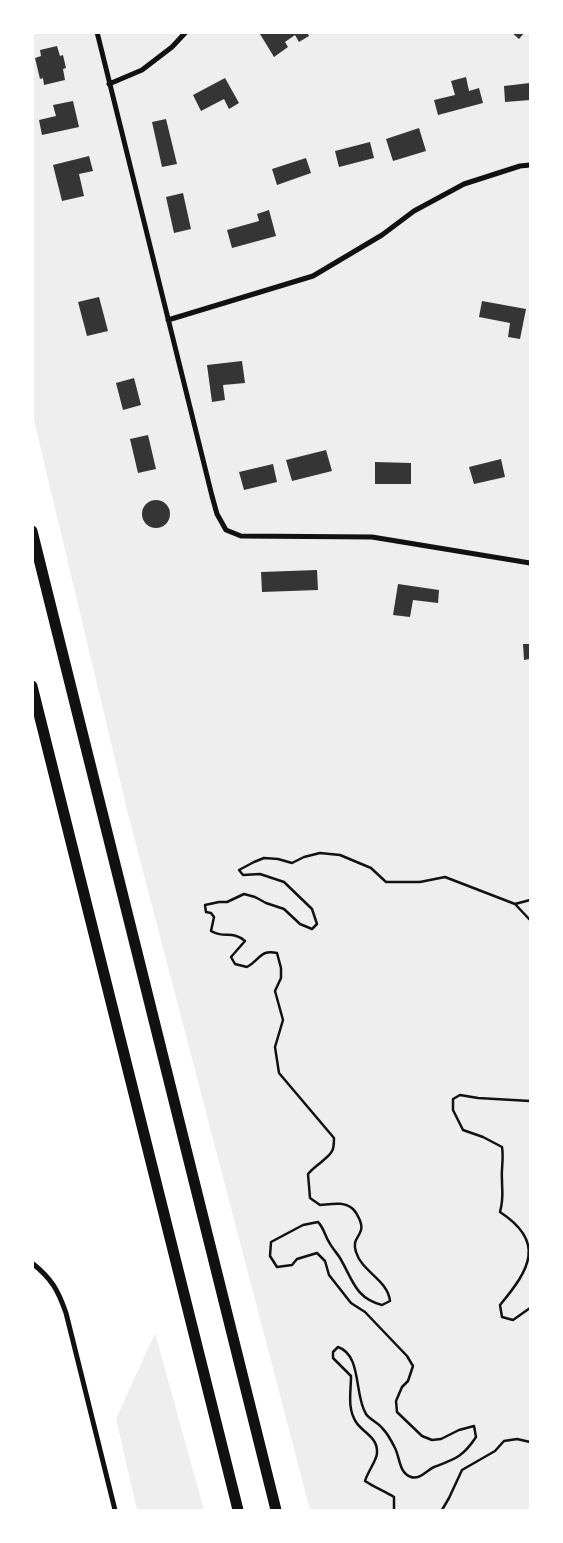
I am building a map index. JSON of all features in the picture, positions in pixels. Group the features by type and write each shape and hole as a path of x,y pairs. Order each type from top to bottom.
{"highway":[{"path":"32,531 276,1510"},
{"path":"32,686 238,1510"}],"street":[{"path":"97,32 212,496 217,514 226,530 241,536 372,537 530,563"},
{"path":"109,84 142,70 186,32"},
{"path":"168,320 312,276 382,235 414,211 464,184 520,166 530,166"},
{"path":"32,1263 46,1274 57,1288 66,1313 115,1510"}],"path":[{"path":"394,1510 394,1497 365,1481 378,1453 375,1441 356,1422 349,1402 351,1376 333,1358 333,1352 338,1347 344,1349 355,1367 357,1386 366,1414 383,1428 396,1450 405,1474 412,1478 420,1477 432,1468 451,1462 467,1450 476,1436 474,1426 459,1430 441,1439 432,1440 422,1436 398,1412 396,1401 402,1387 408,1381 413,1366 407,1356 365,1312 351,1303 329,1275 325,1261 317,1253 298,1259 292,1265 277,1267 270,1256 272,1242 303,1225 318,1222 323,1227 328,1241 339,1256 359,1293 369,1302 382,1305 390,1301 389,1291 361,1263 355,1250 356,1238 361,1230 361,1222 354,1210 342,1203 320,1205 310,1198 308,1174 314,1166 325,1159 332,1151 334,1138 279,1073 276,1047 283,1020 276,991 281,978 281,968 277,952 269,951 261,954 254,963 247,967 234,964 231,957 245,941 238,935 217,935 211,931 214,917 211,912 206,912 206,905 227,902 244,894 284,909 300,924 312,929 317,924 312,909 284,882 260,874 243,875 239,870 264,858 292,862 320,853 340,855 371,868 386,882 420,882 445,877 515,904 530,920"},
{"path":"515,904 530,900"},
{"path":"530,1101 460,1095 452,1099 453,1110 463,1130 483,1137 502,1148 504,1159 502,1178 504,1198 500,1212 513,1220 526,1237 530,1253 523,1273 500,1305 502,1318 513,1320 530,1308"},
{"path":"442,1510 450,1498 462,1470 495,1451 504,1441 517,1439 530,1442"}],"shaded area":[{"path":"32,33 530,33 530,1510 310,1510 128,814 33,416"},
{"path":"155,1333 204,1510 137,1510 116,1419"}],"building":[{"path":"261,32 307,32 309,36 299,42 295,35 285,42 288,47 274,57 260,34"},
{"path":"511,32 525,32 519,39"},
{"path":"57,46 60,56 63,55 66,68 63,69 65,80 44,85 43,78 40,79 35,58 41,56 40,50"},
{"path":"466,77 469,91 479,88 483,103 438,115 434,100 455,95 451,81"},
{"path":"225,78 239,103 229,109 224,99 201,111 193,95"},
{"path":"530,83 530,100 505,102 504,86"},
{"path":"73,101 79,127 42,135 39,120 56,116 53,105"},
{"path":"166,119 177,164 162,167 152,122"},
{"path":"419,128 426,151 393,161 386,139"},
{"path":"370,142 374,158 339,167 335,151"},
{"path":"89,156 93,171 79,174 84,196 62,201 53,165"},
{"path":"306,158 311,173 277,185 272,169"},
{"path":"183,193 191,229 174,233 166,197"},
{"path":"269,210 276,236 232,248 227,230 259,221 257,214"},
{"path":"99,297 108,331 87,336 78,302"},
{"path":"482,301 526,309 520,339 508,337 510,323 479,317"},
{"path":"242,361 245,383 223,385 225,400 212,402 207,365"},
{"path":"134,378 141,405 123,410 116,383"},
{"path":"148,435 156,469 138,473 130,439"},
{"path":"326,450 332,471 292,481 286,460"},
{"path":"501,459 505,477 474,484 469,467"},
{"path":"375,462 411,463 411,484 375,484"},
{"path":"273,464 277,482 244,490 239,472"},
{"path":"156,500 166,504 170,514 166,524 156,528 146,524 142,514 146,504"},
{"path":"317,570 318,590 262,592 261,572"},
{"path":"398,584 439,590 438,603 413,600 410,617 393,615"},
{"path":"523,644 530,644 530,659 524,660"}]}
